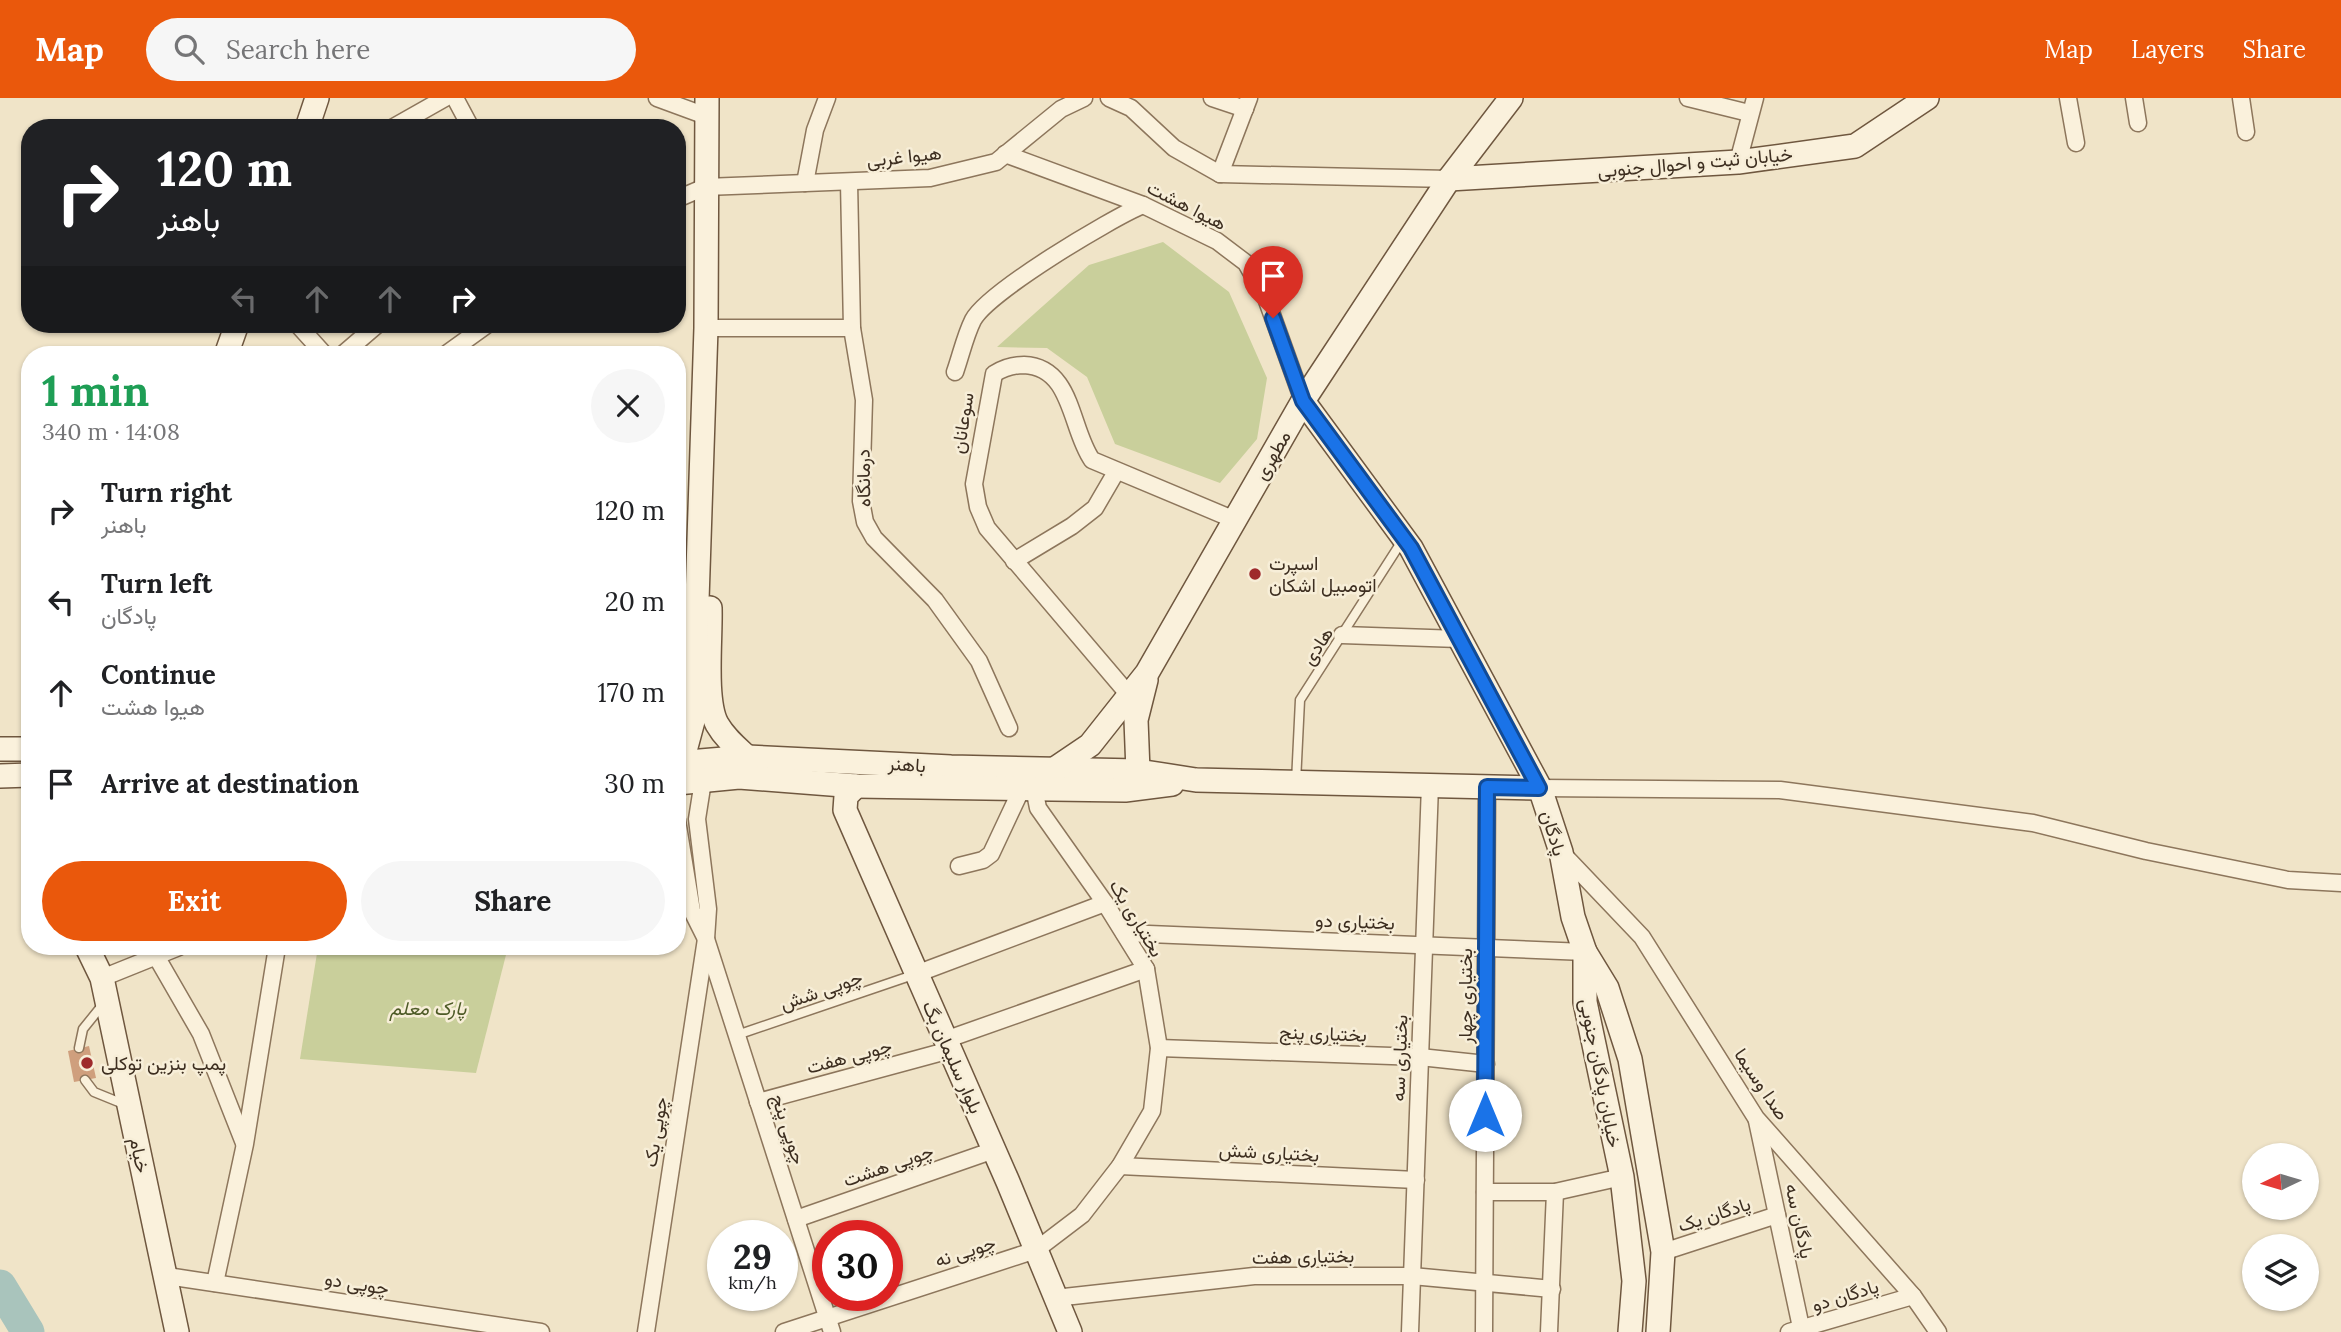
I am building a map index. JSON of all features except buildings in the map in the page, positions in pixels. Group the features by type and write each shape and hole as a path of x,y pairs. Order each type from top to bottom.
{"street":[{"path":"310,119 317,98"},
{"path":"407,119 445,98"},
{"path":"455,98 466,119"},
{"path":"657,98 706,107 706,328 693,721 686,745"},
{"path":"805,183 815,130 827,98"},
{"name":"هیوا غربی","path":"705,187 930,178 996,162 1061,109 1084,98"},
{"path":"1109,98 1131,108 1174,148 1220,174 1449,179"},
{"path":"1212,98 1247,104 1220,174"},
{"name":"مطهری","path":"1054,770 1090,745 1147,673 1303,401 1449,179 1511,98"},
{"path":"1688,98 1752,105 1738,162"},
{"name":"خیابان ثبت و احوال جنوبی","path":"1449,179 1738,162 1855,146 1927,98"},
{"path":"2068,98 2076,143"},
{"path":"2134,98 2138,123"},
{"path":"2241,98 2246,132"},
{"name":"هیوا هشت","path":"1005,153 1143,205 1217,241 1246,263 1266,298 1303,401"},
{"name":"درمانگاه","path":"849,182 852,328 863,400 861,501 865,522 874,538 935,600 979,661 1009,728"},
{"path":"686,196 705,187"},
{"path":"955,372 974,318 998,296 1114,217 1143,205"},
{"path":"706,328 852,328"},
{"path":"305,333 317,346"},
{"path":"352,346 368,333"},
{"path":"457,346 476,333"},
{"name":"سوعانان","path":"1129,695 987,528 978,508 974,484 994,374 1015,365 1035,366 1051,373 1065,393 1087,452 1093,460 1116,472 1235,520"},
{"name":"پادگان","path":"1303,401 1404,539 1539,788 1562,852 1573,916 1585,953"},
{"path":"1014,561 1072,526 1095,508 1116,472"},
{"path":"697,543 710,602 712,702 716,722 727,739 747,757"},
{"path":"1342,635 1460,639"},
{"path":"1132,781 1136,720 1147,673"},
{"name":"باهنر","path":"686,768 747,757 1054,770 1132,781"},
{"name":"باهنر","path":"686,772 703,781 739,777 856,786 1028,788 1196,780 1539,788"},
{"name":"چوپی یک","path":"646,1332 706,939 708,909 697,819 703,781"},
{"name":"بختیاری سه","path":"1410,1332 1430,785"},
{"name":"بلوار سلیمان بگ","path":"856,786 846,796 845,810 994,1150 1070,1332"},
{"name":"بختیاری چهار","path":"1484,1332 1487,787"},
{"path":"959,866 983,860 991,854 1028,788"},
{"name":"بختیاری یک","path":"1028,788 1038,808 1105,902 1146,969 1159,1048 1152,1111 1120,1166 1082,1215 1036,1250"},
{"path":"1539,788 1780,790 2033,823 2146,851 2288,880 2341,883"},
{"name":"صدا وسیما","path":"1562,852 1642,937 1756,1118 1913,1296 1938,1332"},
{"path":"686,875 692,911 706,939"},
{"path":"916,974 1105,902"},
{"name":"بختیاری دو","path":"1124,933 1585,953"},
{"name":"چوپی پنج","path":"706,939 830,1325"},
{"name":"خیابان پادگان جنوبی","path":"1585,953 1585,1002 1622,1177 1634,1281 1630,1332"},
{"name":"خیابان پادگان جنوبی","path":"1585,953 1607,988 1630,1059 1663,1252 1658,1332"},
{"name":"خیام","path":"91,955 102,978"},
{"name":"خیام","path":"103,955 102,978 106,1000 177,1332"},
{"path":"215,1283 245,1144 276,955"},
{"path":"102,978 156,956 201,1034 245,1144"},
{"name":"چوپی هفت","path":"758,1102 948,1045 1146,969"},
{"name":"بختیاری پنج","path":"1159,1048 1420,1057 1486,1064"},
{"name":"پادگان سه","path":"1756,1118 1798,1331"},
{"name":"چوپی هشت","path":"796,1219 994,1150"},
{"name":"بختیاری شش","path":"1120,1166 1416,1180"},
{"path":"1485,1192 1555,1192 1622,1177"},
{"path":"1549,1332 1555,1192"},
{"name":"پادگان یک","path":"1663,1252 1777,1215"},
{"name":"چوپی نه","path":"784,1332 830,1325 1036,1250"},
{"name":"چوپی دو","path":"167,1276 541,1332"},
{"name":"بختیاری هفت","path":"1055,1298 1254,1276 1412,1276 1552,1289"},
{"name":"پادگان دو","path":"1798,1331 1913,1296"}],"lane":[{"name":"هادی","path":"1296,783 1300,701 1404,539"},
{"name":"چوپی شش","path":"737,1035 916,974"},
{"path":"79,1048 83,1030 106,1000"},
{"path":"85,1080 94,1092 130,1107"}],"green space":[{"path":"1163,242 1229,292 1267,378 1257,439 1220,483 1115,444 1087,377 1047,348 997,347 1089,265"},
{"name":"پارک معلم","path":"317,955 506,955 476,1073 300,1059"}],"waterway":[{"path":"0,1286 28,1332"}],"place":[{"name":"اسپرت اتومبیل اشکان","path":"1255,574"},
{"name":"پمپ بنزین توکلی","path":"87,1063"}],"route":[{"path":"1273,318 1303,401 1411,548 1539,788 1487,787 1485,1115"}]}
